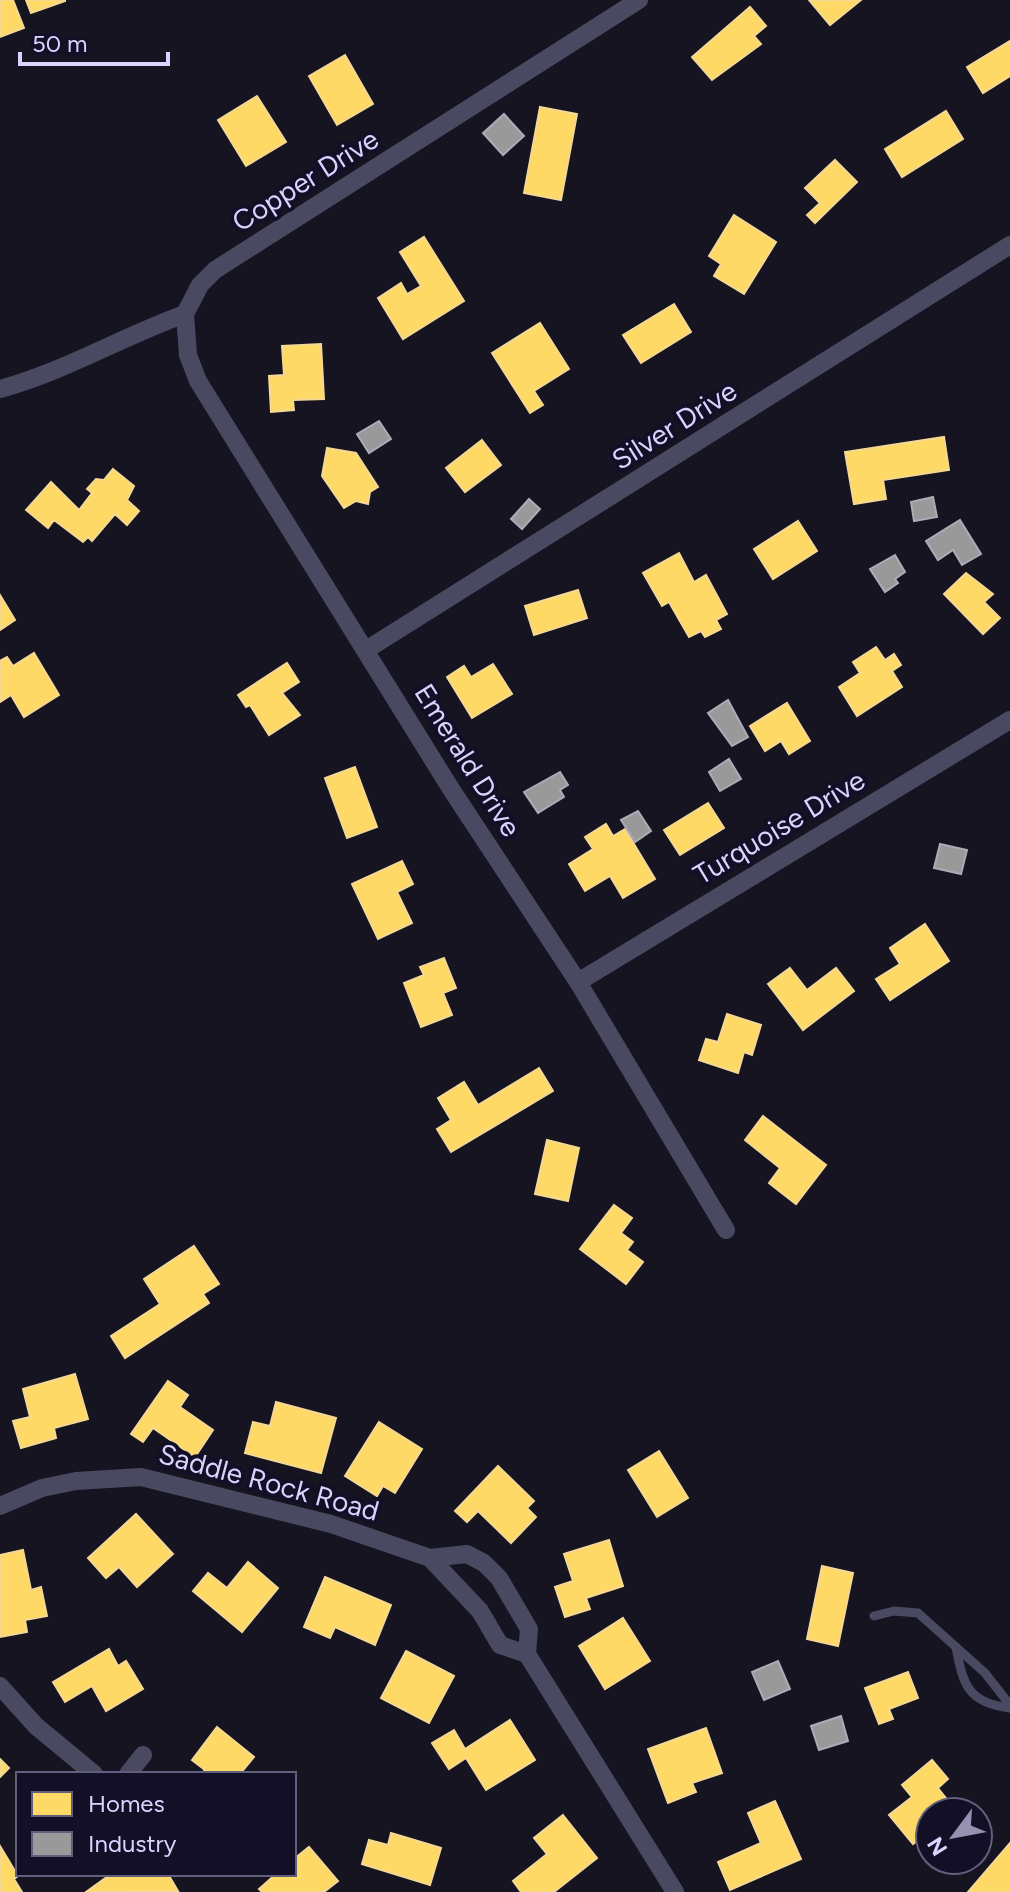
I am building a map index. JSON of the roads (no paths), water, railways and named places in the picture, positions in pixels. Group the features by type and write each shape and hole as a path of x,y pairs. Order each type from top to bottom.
{"street":[{"name":"Copper Drive","path":"185,314 200,285 215,270 639,0"},
{"name":"Silver Drive","path":"366,650 1010,245"},
{"path":"0,389 52,374 131,334 185,314"},
{"name":"Emerald Drive","path":"185,314 186,345 198,381 451,789 578,982 726,1230"},
{"name":"Turquoise Drive","path":"578,982 1010,720"},
{"name":"Saddle Rock Road","path":"0,1506 42,1488 92,1479 141,1477 331,1524 430,1558 467,1554 484,1563 499,1578 529,1629 527,1654 675,1892"},
{"name":"Saddle Rock Road","path":"430,1558 480,1611 500,1645 527,1654"},
{"path":"0,1686 36,1726 92,1772"},
{"path":"130,1772 143,1755"}],"lane":[{"path":"874,1616 894,1611 918,1613 985,1673 1010,1706"},
{"path":"956,1647 960,1670 973,1695 992,1705 1010,1706"}]}
